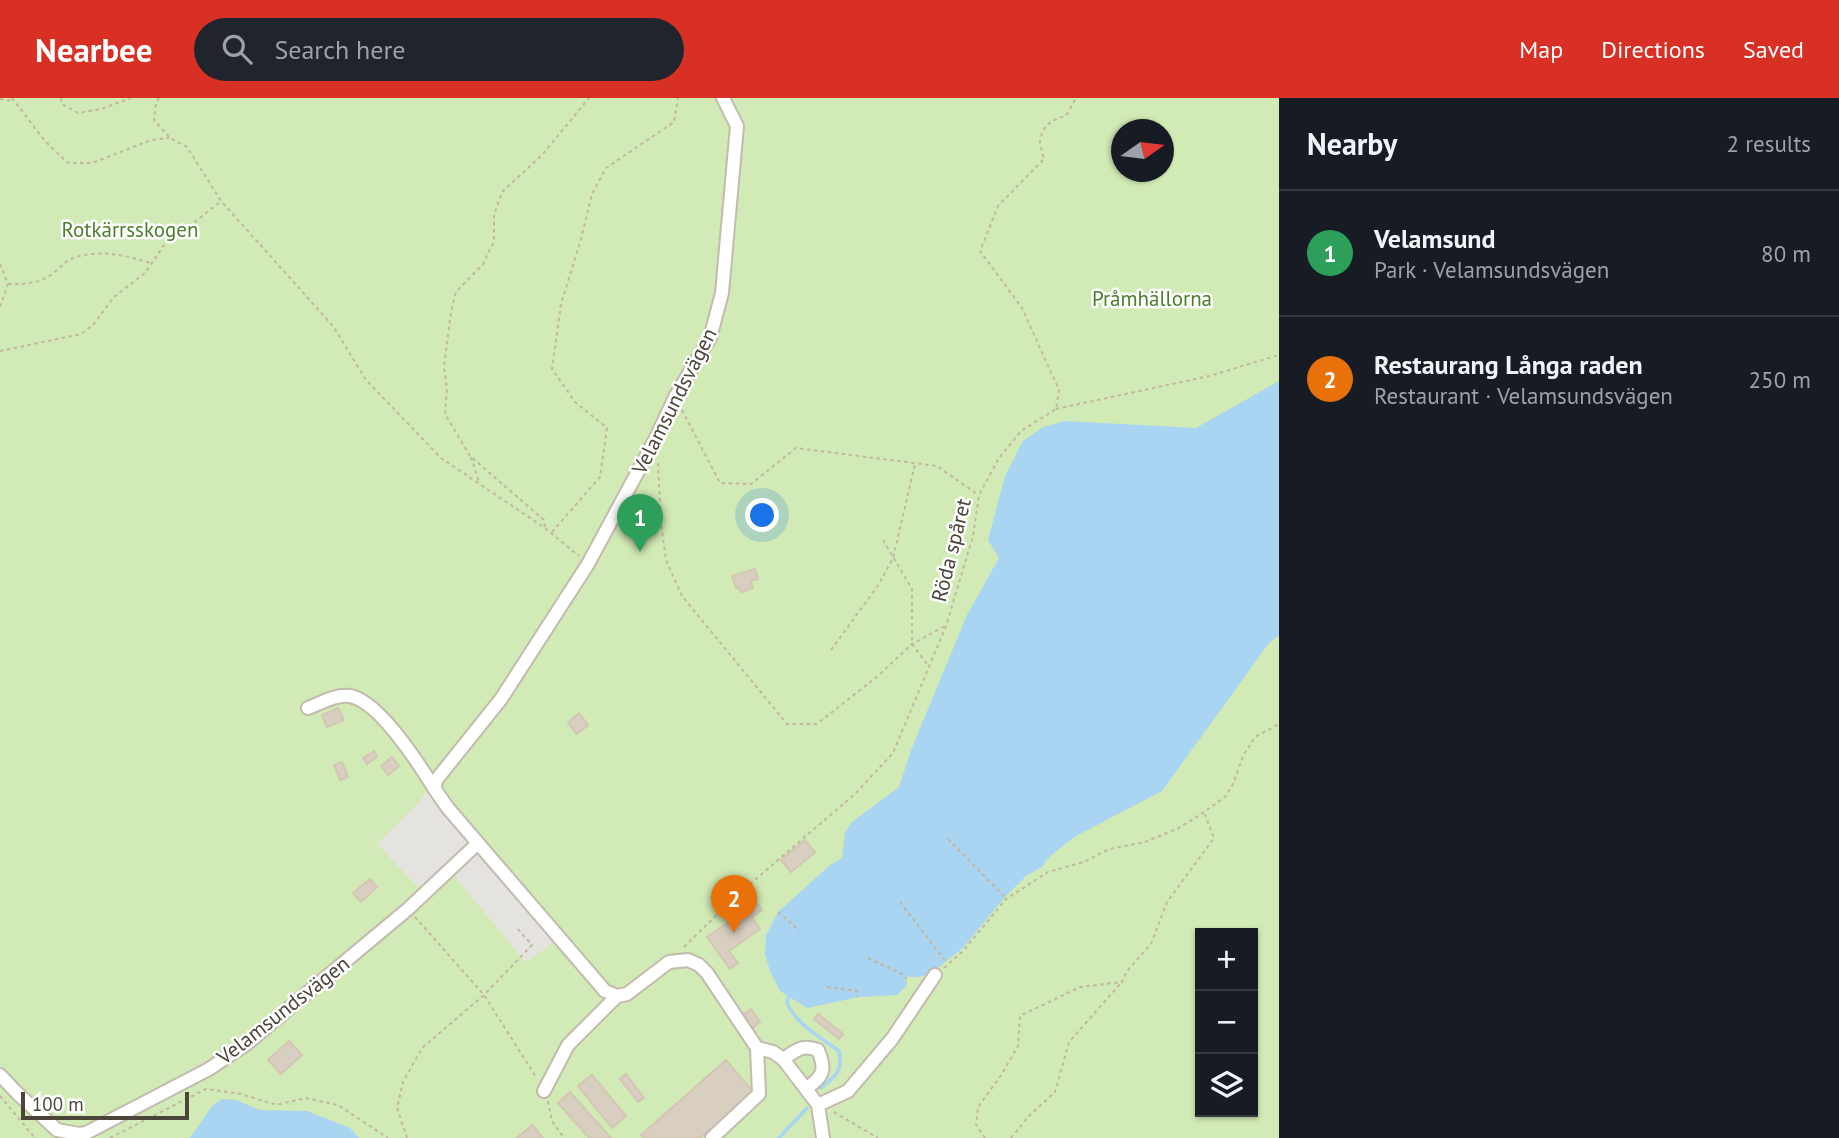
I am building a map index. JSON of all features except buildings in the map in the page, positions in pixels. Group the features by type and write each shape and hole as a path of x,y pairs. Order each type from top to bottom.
{"street":[{"name":"Velamsundsvägen","path":"434,788 437,779 501,699 588,564 675,397 710,338 722,293 737,126 723,98"},
{"path":"308,708 335,698 350,696 371,707 413,754 447,807 605,990 617,996 627,995 669,962 688,960 699,965 718,988 757,1048 759,1094 712,1138"},
{"name":"Velamsundsvägen","path":"0,1074 57,1130 86,1133 209,1069 245,1045 408,909 478,843"},
{"path":"818,1108 848,1091 892,1039 935,975"},
{"path":"544,1091 568,1045 617,996"},
{"path":"783,1059 799,1049 807,1047 818,1050 824,1063 823,1069 821,1075 806,1089"},
{"path":"757,1048 773,1052 783,1059 806,1089 818,1108 823,1138"}],"path":[{"path":"61,98 62,104 78,113 101,109 131,98"},
{"path":"159,98 154,120 170,138 187,146 222,201 333,326 366,380 441,458 545,528 588,564"},
{"path":"480,484 470,456 445,414 447,390 444,367 456,292 483,264 495,241 495,215 502,192 542,155 589,98"},
{"path":"551,533 600,477 607,428 575,402 552,369 561,304 592,194 606,168 674,122 678,98"},
{"path":"1056,409 1059,390 1022,308 980,251 998,206 1044,159 1040,142 1046,125 1056,118 1066,116 1076,98"},
{"path":"0,99 13,100 45,141 68,163 92,163 150,140 170,138"},
{"path":"0,351 81,334 93,325 114,297 145,273 173,232 195,222 222,201"},
{"path":"8,284 26,284 46,278 72,258 104,253 151,263"},
{"path":"0,264 8,284 0,307"},
{"name":"Röda spåret","path":"669,962 736,896 855,794 893,753 946,625 973,536 978,495 999,458 1021,431 1056,409 1209,376 1279,355"},
{"path":"675,397 720,484 751,484 796,448 937,466 978,495"},
{"path":"470,456 544,520 545,528"},
{"path":"658,463 666,560 682,596 787,724 817,724 879,675 912,644 946,625"},
{"path":"831,650 879,584 893,558 915,463"},
{"path":"883,540 912,589 912,644 929,666"},
{"path":"935,975 963,951 1006,899 1048,872 1084,862 1110,849 1145,842 1179,828 1225,797 1243,756 1255,737 1279,724"},
{"path":"1011,1138 1028,1117 1055,1092 1069,1042 1122,982 1127,971 1151,944 1167,902 1214,838 1204,812"},
{"path":"948,839 1006,899"},
{"path":"900,902 947,964"},
{"path":"408,909 484,995 544,1091 550,1105 552,1121 564,1138"},
{"path":"779,912 800,931"},
{"path":"407,1138 397,1108 403,1082 409,1070 422,1048 484,995 532,945 517,928"},
{"path":"868,958 907,979"},
{"path":"985,1138 976,1125 978,1107 1018,1046 1020,1016 1080,987 1122,982"},
{"path":"827,988 857,990 857,997"},
{"path":"110,1138 206,1090 240,1094 273,1104 306,1098 338,1105 388,1138"},
{"path":"0,1096 35,1138"},
{"path":"818,1108 838,1114 878,1138"}],"green space":[{"path":"0,98 1279,98 1279,1138 0,1138"}],"shaded area":[{"path":"429,788 557,940 526,962 453,875 436,884 417,886 377,844 420,801"}],"water":[{"path":"1279,381 1279,635 1269,643 1162,791 1074,837 1048,858 1042,867 1027,875 1004,898 963,948 930,974 907,977 906,986 897,995 859,997 807,1008 780,991 765,954 766,935 778,912 829,866 842,858 845,833 852,822 899,787 911,750 967,615 999,558 988,540 1005,476 1023,441 1043,427 1065,421 1196,428"},
{"path":"222,1099 236,1100 260,1110 307,1111 350,1128 359,1138 190,1138 212,1106"}],"waterway":[{"path":"789,997 787,1002 795,1016 839,1051 839,1068 821,1088"},
{"path":"779,1138 807,1108"}],"place":[{"name":"Velamsund","path":"640,552"},
{"name":"Restaurang Långa raden","path":"734,933"}],"park label":[{"name":"Rotkärrsskogen","path":"130,229"},
{"name":"Pråmhällorna","path":"1152,298"}]}
